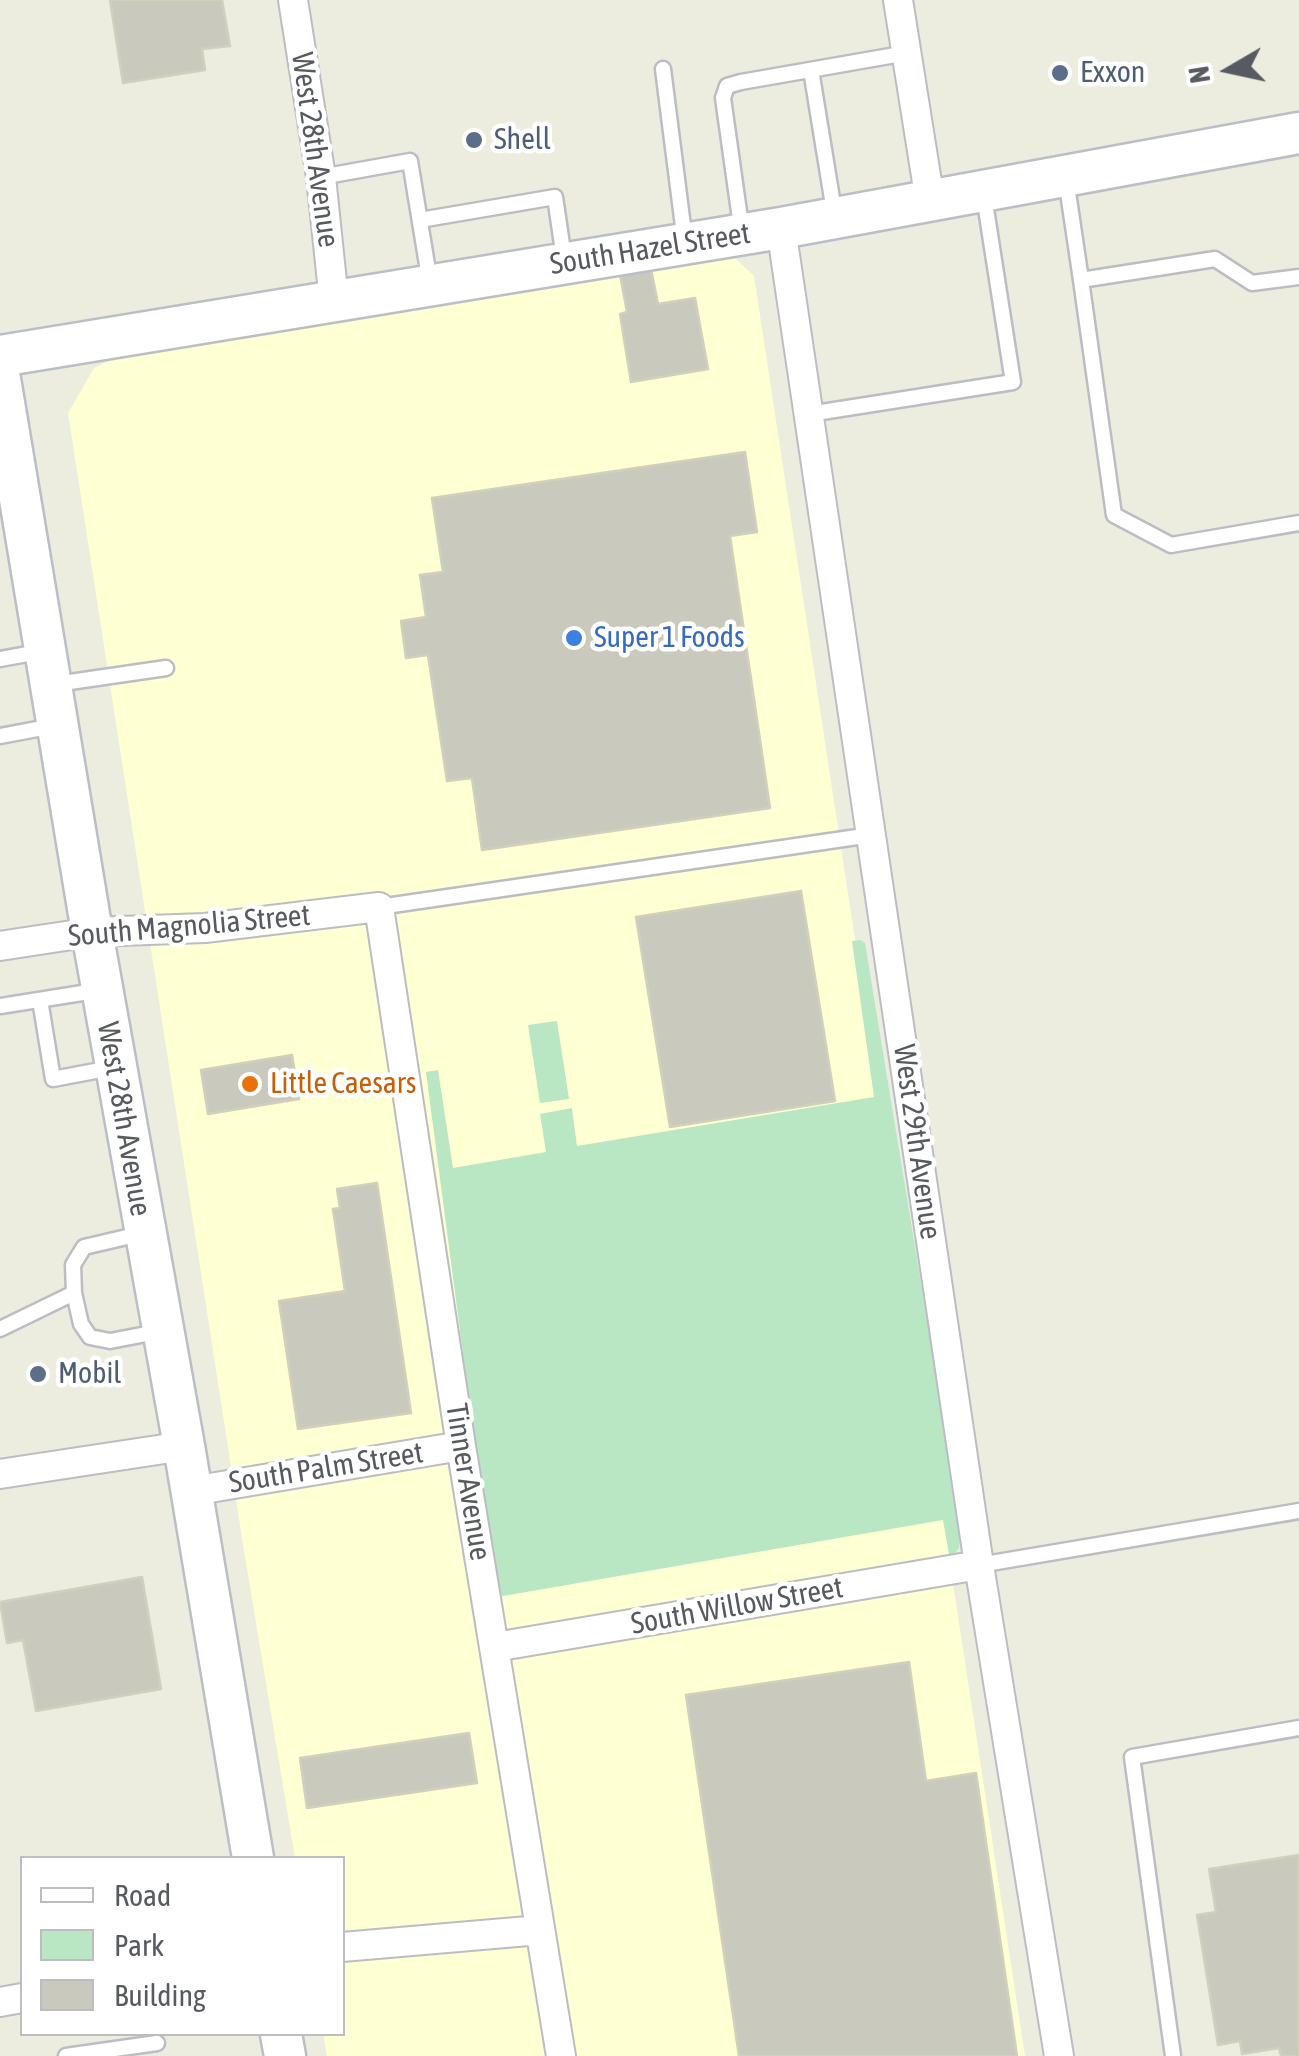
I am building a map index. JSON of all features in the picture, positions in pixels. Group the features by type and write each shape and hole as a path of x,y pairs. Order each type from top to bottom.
{"main road":[{"name":"South Hazel Street","path":"0,356 762,231 1299,134"},
{"name":"West 28th Avenue","path":"0,379 253,1856"}],"street":[{"name":"West 28th Avenue","path":"293,0 321,178 334,301"},
{"path":"898,0 930,200"},
{"name":"West 29th Avenue","path":"762,231 808,414 979,1565 1059,2056"},
{"name":"South Magnolia Street","path":"0,946 92,932 205,928 379,907"},
{"name":"Tinner Avenue","path":"379,907 461,1446 561,2056"},
{"path":"0,1474 184,1446"},
{"name":"South Palm Street","path":"192,1491 461,1446"},
{"name":"South Willow Street","path":"495,1647 979,1565"},
{"path":"345,1947 540,1930"}],"lane":[{"path":"762,231 723,98 727,86 907,53"},
{"path":"663,69 686,243"},
{"path":"811,70 835,218"},
{"path":"321,178 410,161 430,285"},
{"path":"1066,176 1114,515 1172,546 1299,523"},
{"path":"808,414 1013,382 983,191"},
{"path":"420,220 555,197 564,263"},
{"path":"1082,280 1214,259 1252,283 1299,277"},
{"path":"0,659 48,668 166,668"},
{"path":"0,736 57,726"},
{"path":"379,907 871,835"},
{"path":"0,1006 102,990"},
{"path":"40,1000 53,1079 115,1068"},
{"path":"144,1233 84,1247 72,1265 74,1294 81,1324 90,1338 110,1341 163,1331"},
{"path":"0,1329 74,1294"},
{"path":"979,1565 1299,1511"},
{"path":"1173,2056 1132,1757 1299,1728"},
{"path":"66,2056 157,2044"}],"shaded area":[{"path":"731,254 754,276 1025,2056 327,2056 323,2036 345,2036 345,1856 295,1856 68,413 94,368 113,359"}],"green space":[{"path":"852,941 865,943 961,1526 959,1548 950,1559 943,1520 503,1596 493,1582 426,1072 438,1070 453,1168 546,1152 540,1114 572,1108 577,1146 874,1097"},
{"path":"557,1021 569,1099 540,1103 528,1025"}],"building":[{"path":"110,0 222,0 230,46 202,49 205,70 123,83"},
{"path":"650,264 658,304 695,298 708,369 631,382 620,314 627,312 619,269"},
{"name":"Super 1 Foods","path":"745,452 757,532 730,536 770,808 482,850 472,778 447,781 428,655 406,658 401,621 426,617 420,575 443,572 432,498"},
{"path":"801,891 835,1101 670,1127 636,917"},
{"name":"Little Caesars","path":"292,1055 299,1099 208,1114 201,1070"},
{"path":"377,1183 411,1413 298,1429 279,1301 345,1291 333,1209 340,1208 337,1189"},
{"path":"142,1577 161,1689 36,1711 23,1640 7,1643 0,1602"},
{"path":"909,1662 926,1781 976,1773 1017,2056 739,2056 686,1695"},
{"path":"469,1733 477,1783 307,1808 300,1758"},
{"path":"1299,1855 1299,2056 1281,2056 1279,2048 1242,2054 1240,2041 1218,2045 1197,1915 1216,1912 1209,1869"}],"place":[{"name":"Exxon","path":"1060,73"},
{"name":"Shell","path":"474,140"},
{"name":"Super 1 Foods","path":"574,638"},
{"name":"Little Caesars","path":"250,1084"},
{"name":"Mobil","path":"38,1374"}]}
